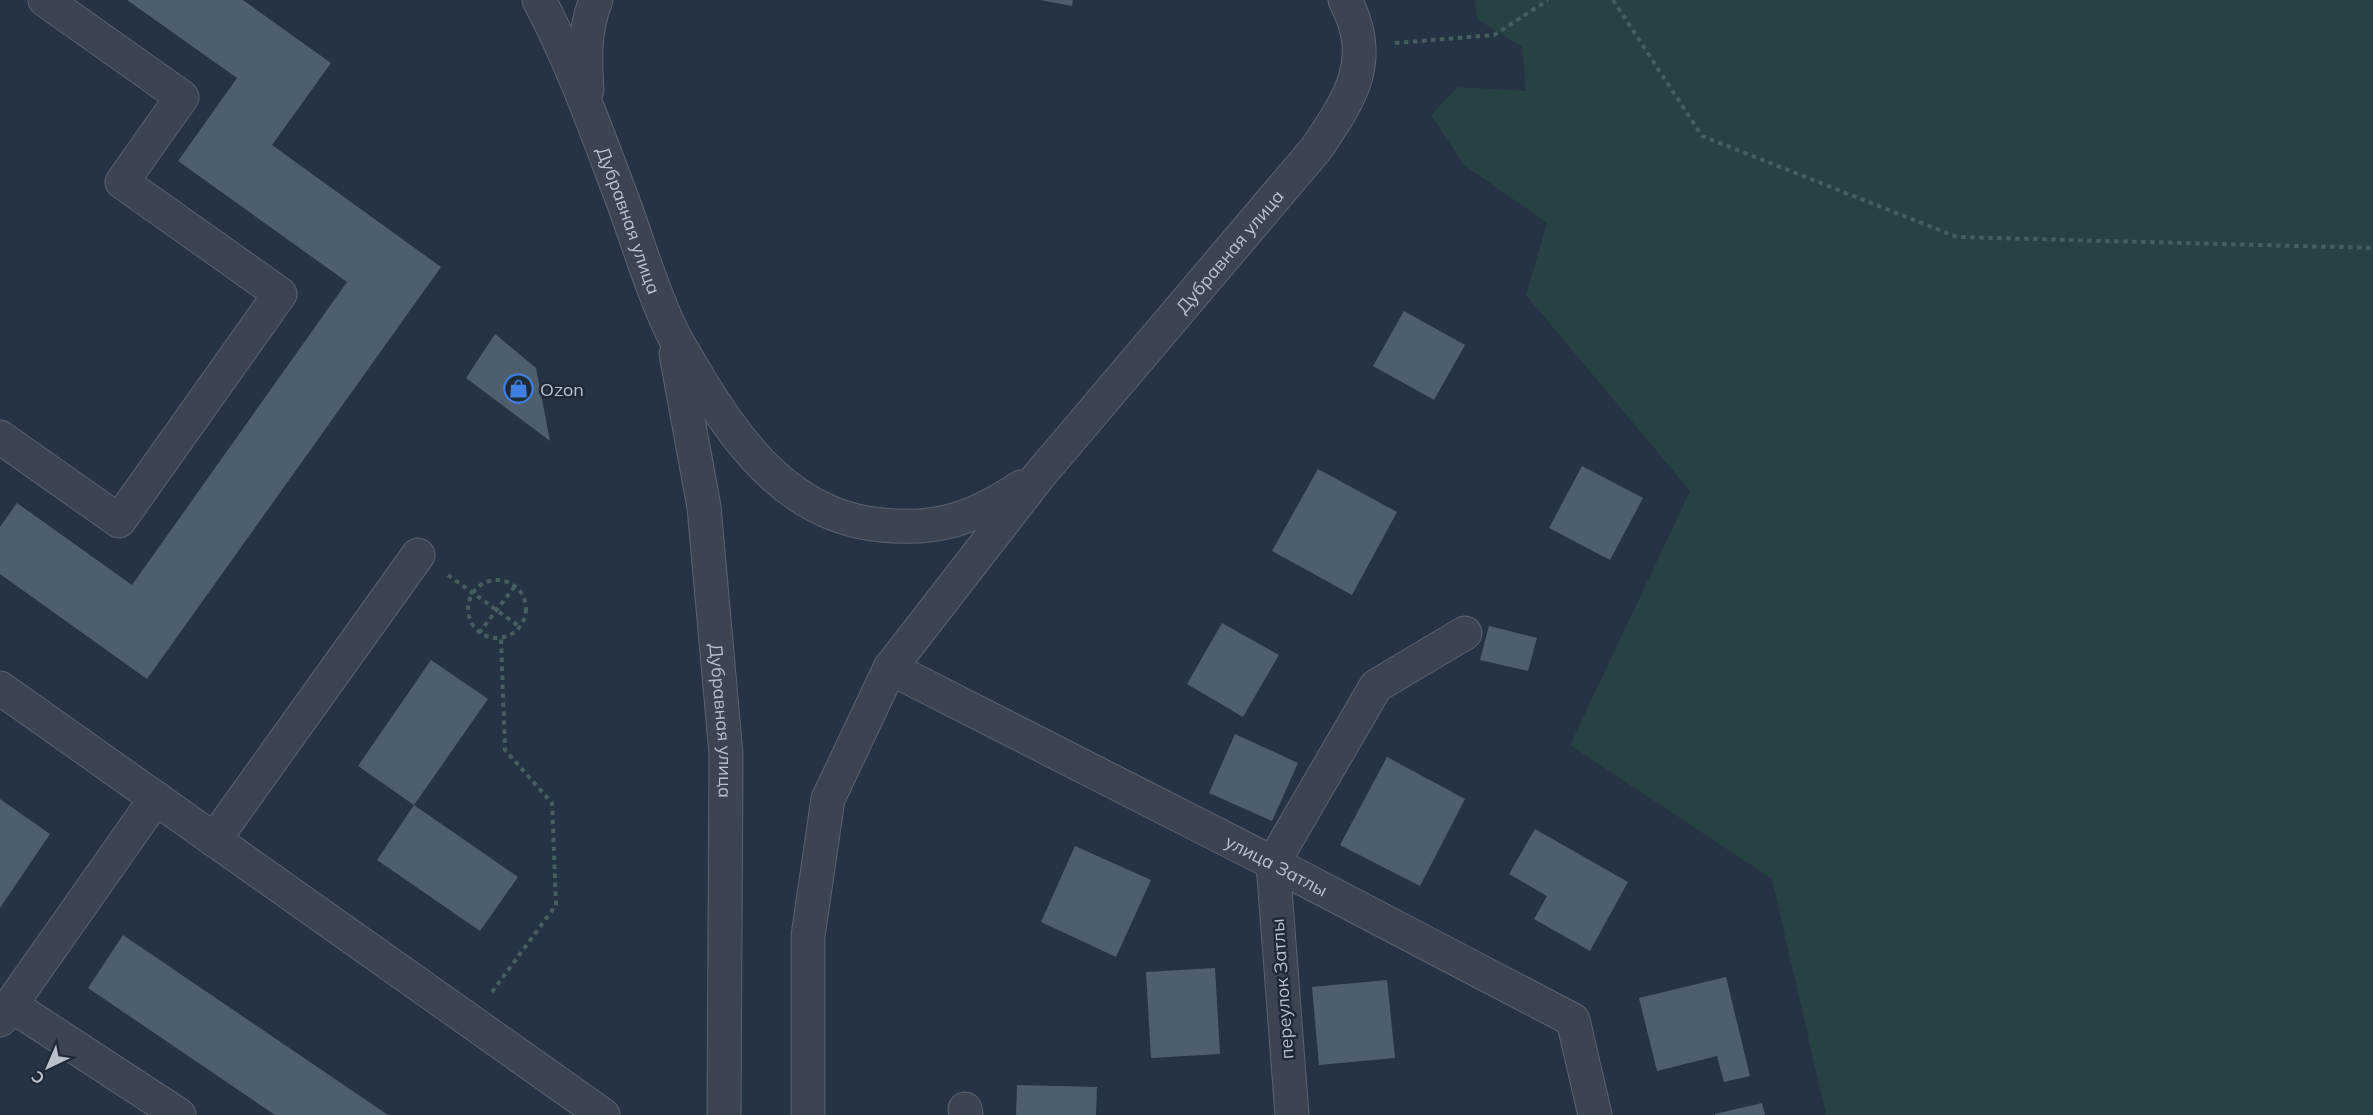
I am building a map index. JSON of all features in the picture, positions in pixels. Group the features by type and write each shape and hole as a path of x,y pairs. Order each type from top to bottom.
{"street":[{"path":"0,437 119,521 280,294 122,182 182,97 45,0"},
{"name":"Дубравная улица","path":"539,0 588,108 672,332 720,414 752,456 785,488 819,509 861,524 904,528 946,524 989,508 1038,477"},
{"name":"Дубравная улица","path":"588,108 585,53 590,16 596,0"},
{"name":"Дубравная улица","path":"808,1115 808,936 828,799 890,668 1038,477 1316,149 1344,108 1358,76 1360,46 1353,16 1345,0"},
{"name":"Дубравная улица","path":"672,332 704,507 726,754 724,1115"},
{"path":"214,840 418,555"},
{"path":"1273,863 1376,686 1465,633"},
{"name":"улица Затлы","path":"890,668 1273,863 1573,1020 1595,1115"},
{"path":"0,688 471,1021 597,1113"},
{"path":"156,798 5,1012 179,1115"},
{"name":"переулок Затлы","path":"1273,863 1292,1115"}],"path":[{"path":"1360,46 1494,35 1548,0"},
{"path":"1613,0 1702,136 1957,237 2373,248"},
{"path":"493,580 515,586 526,605 525,617 520,627 501,639 479,633 471,624 468,613 469,602 474,592 482,584 493,580"},
{"path":"479,633 515,586"},
{"path":"474,592 520,627"},
{"path":"471,1021 556,905 552,803 505,750 501,639"}],"green space":[{"path":"1474,0 2373,0 2373,1115 1826,1115 1772,879 1570,745 1690,491 1526,295 1547,223 1464,165 1431,115 1458,87 1526,91 1522,47 1477,19"}],"building":[{"path":"127,0 243,0 331,63 272,145 441,267 147,679 0,574 0,527 17,503 132,585 347,282 178,161 237,78"},
{"path":"1040,0 1073,0 1072,6"},
{"path":"1404,311 1465,345 1434,400 1373,366"},
{"path":"495,334 536,368 550,441 466,378"},
{"path":"1582,466 1643,498 1610,560 1549,528"},
{"path":"1318,469 1397,512 1352,595 1272,551"},
{"path":"1222,623 1279,655 1243,717 1187,684"},
{"path":"1489,626 1537,638 1528,671 1480,660"},
{"path":"431,660 488,699 414,805 358,766"},
{"path":"1235,734 1298,763 1272,821 1209,793"},
{"path":"1387,757 1465,799 1420,886 1340,845"},
{"path":"0,799 50,834 0,908"},
{"path":"414,805 518,877 480,931 377,860"},
{"path":"1535,829 1628,882 1590,951 1534,919 1547,896 1509,874"},
{"path":"1075,846 1151,880 1116,957 1041,922"},
{"path":"123,935 388,1115 275,1115 88,988"},
{"path":"1215,968 1220,1054 1151,1058 1146,972"},
{"path":"1726,977 1750,1076 1724,1082 1717,1056 1657,1071 1639,998"},
{"path":"1387,980 1395,1058 1319,1065 1312,987"},
{"path":"1017,1085 1097,1087 1096,1115 1016,1115"},
{"path":"1762,1103 1765,1115 1715,1115 1715,1114"}],"place":[{"name":"Ozon","path":"519,389"}]}
